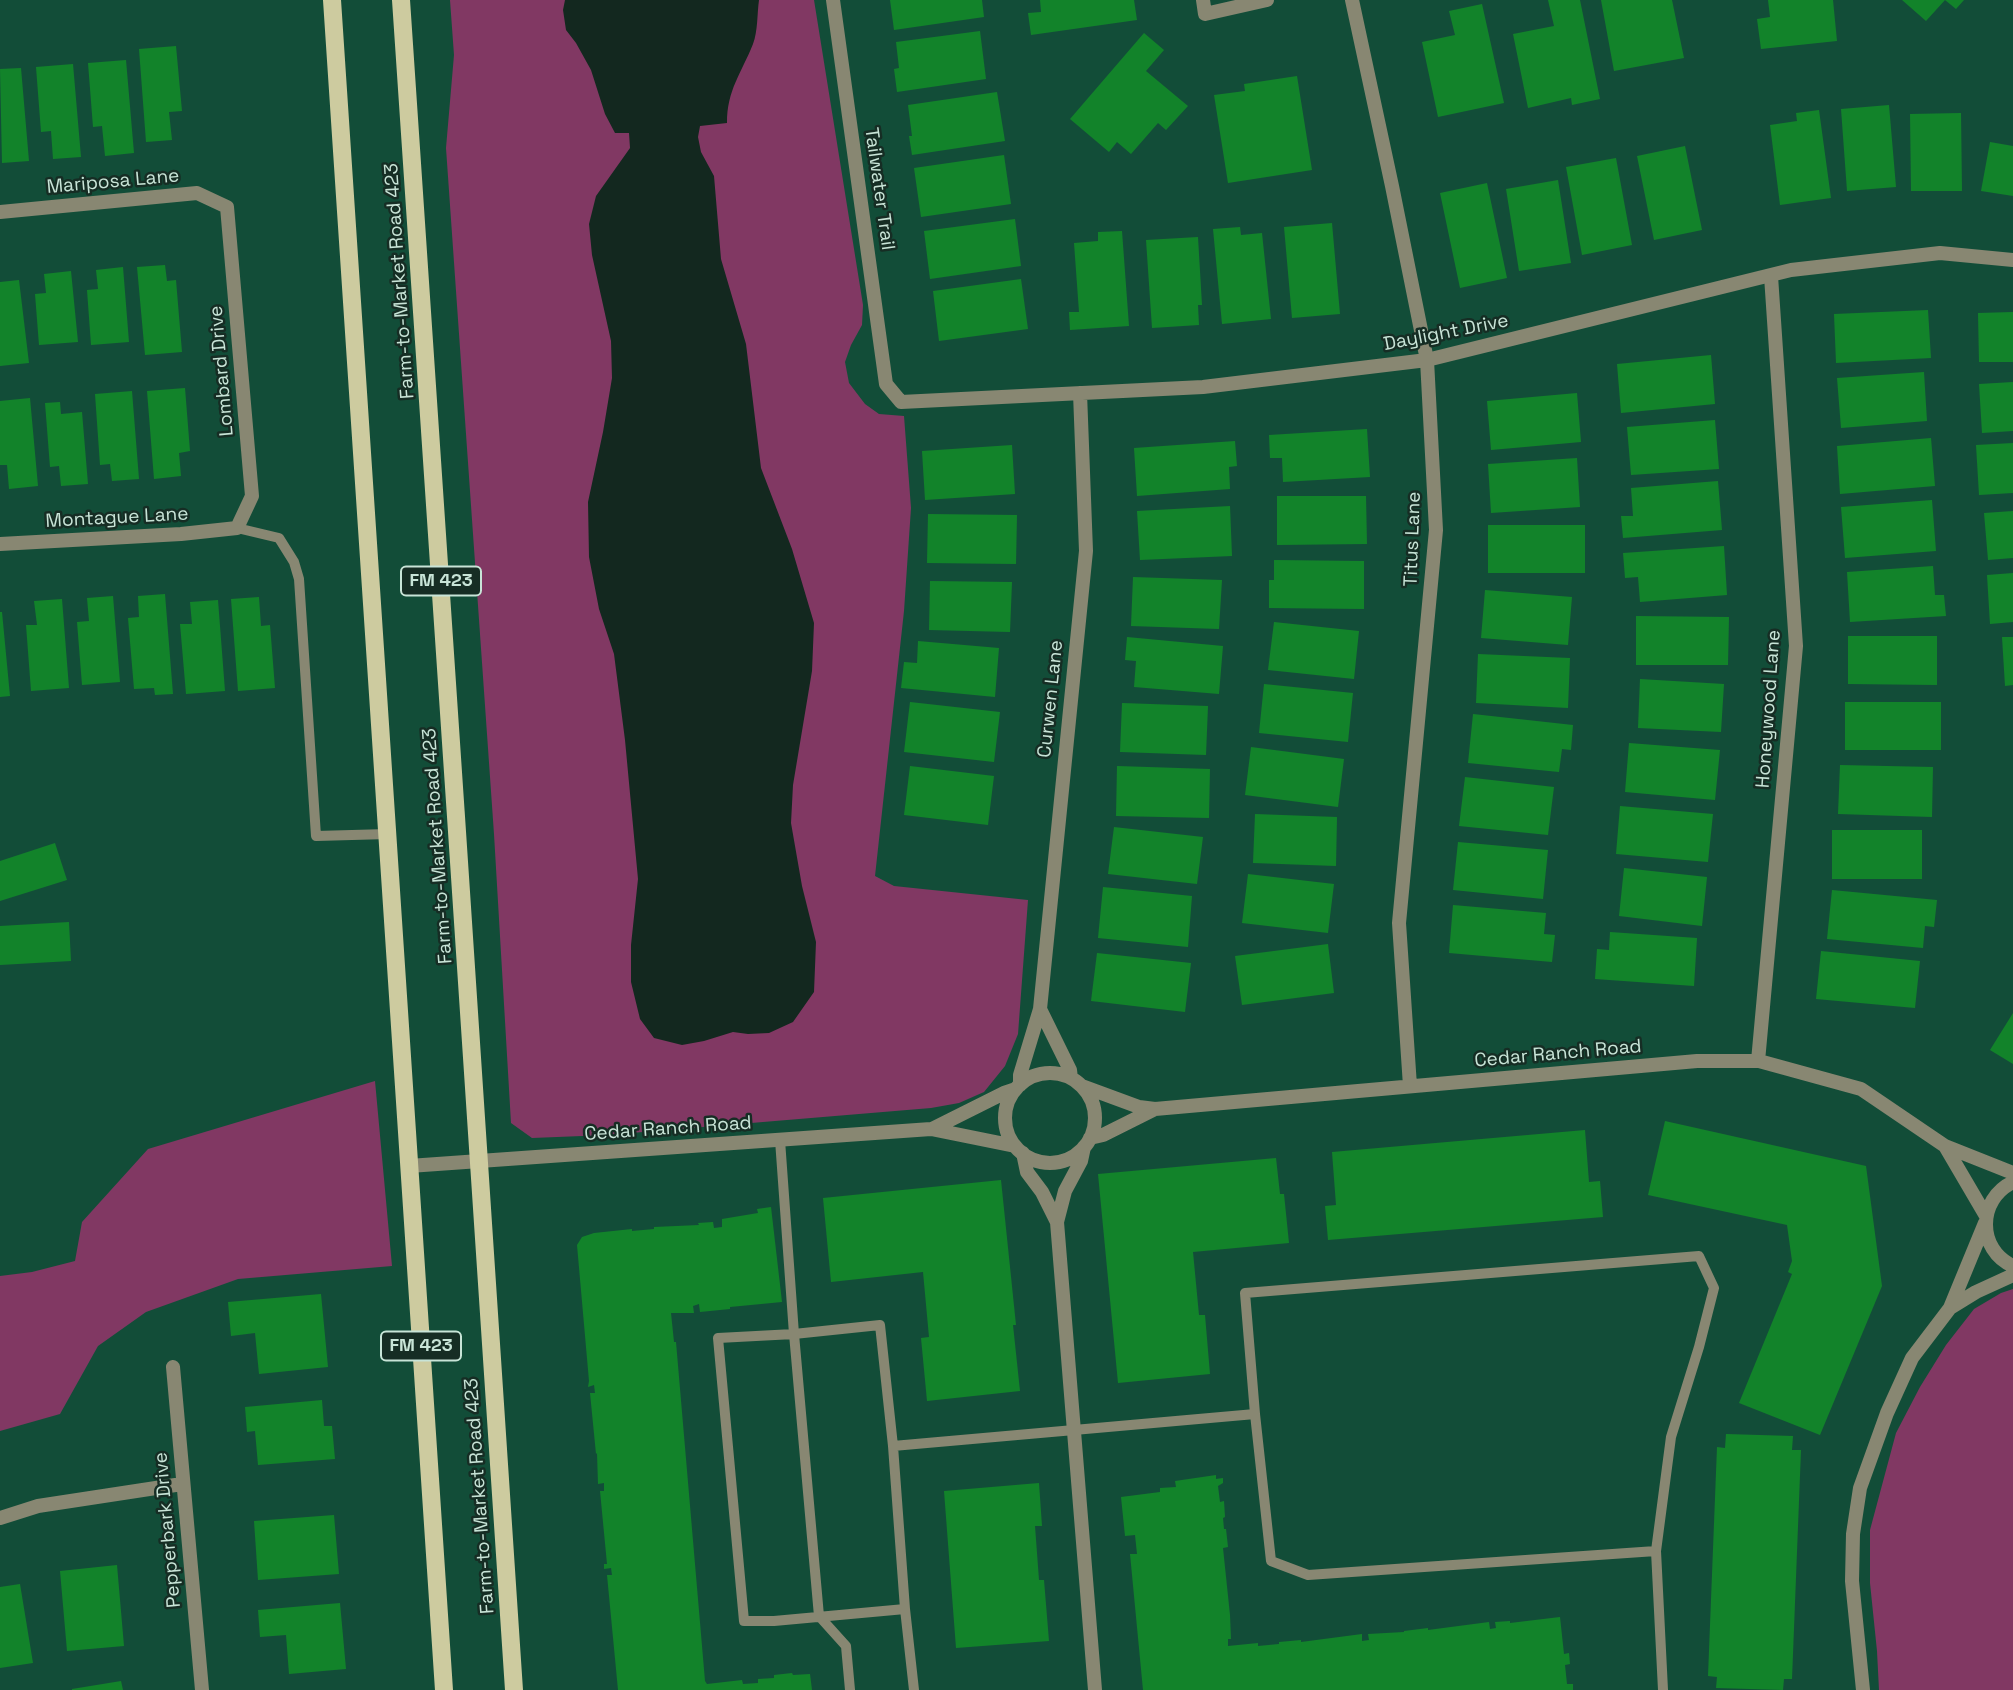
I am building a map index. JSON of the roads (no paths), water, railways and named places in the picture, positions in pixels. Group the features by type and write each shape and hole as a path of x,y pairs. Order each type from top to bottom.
{"main road":[{"name":"FM 423","path":"332,0 444,1690"},
{"name":"Farm-to-Market Road 423","path":"401,0 514,1690"}],"street":[{"name":"Tailwater Trail","path":"834,0 886,384"},
{"path":"1205,7 1268,0"},
{"name":"Titus Lane","path":"1352,0 1427,360 1436,530 1399,923 1410,1086"},
{"name":"Mariposa Lane","path":"0,212 197,193 226,207"},
{"name":"Lombard Drive","path":"226,207 252,496 236,528"},
{"name":"Daylight Drive","path":"886,384 901,402 1203,387 1427,360 1791,270 1940,253 2013,260"},
{"name":"Honeywood Lane","path":"1758,1061 1796,646 1771,276"},
{"name":"Curwen Lane","path":"1018,1087 1040,1009 1086,551 1080,393"},
{"name":"Montague Lane","path":"0,544 181,534 236,528"},
{"path":"1040,1009 1076,1082 1093,1105 1095,1116 1081,1160 1065,1191 1056,1222"},
{"name":"Cedar Ranch Road","path":"1076,1082 1139,1107 1155,1109 1697,1061 1758,1061 1861,1090 1945,1146 2013,1173"},
{"path":"1076,1082 1054,1073 1034,1076 1018,1087 1007,1105 1005,1116 1009,1137 1019,1149 1027,1172 1042,1192 1056,1222 1094,1690"},
{"name":"Cedar Ranch Road","path":"931,1129 1018,1087"},
{"name":"Cedar Ranch Road","path":"1087,1142 1155,1109"},
{"name":"Cedar Ranch Road","path":"409,1166 931,1129 1019,1149"},
{"path":"1019,1149 1043,1162 1054,1162 1066,1160 1087,1142"},
{"name":"Cedar Ranch Road","path":"1945,1146 1986,1219 1989,1242 1994,1251 2013,1266"},
{"path":"1863,1690 1852,1581 1853,1534 1860,1488 1887,1413 1912,1358 1950,1308 1994,1198 2000,1190 2013,1182"},
{"path":"1950,1308 1976,1292 2013,1275"},
{"name":"Pepperbark Drive","path":"173,1367 202,1690"},
{"path":"0,1518 38,1506 182,1484"}],"lane":[{"path":"236,528 279,538 294,562 299,579 316,836 388,834"},
{"path":"780,1140 819,1616 846,1646 850,1690"},
{"path":"1656,1551 1308,1575 1270,1560 1245,1293 1699,1256 1714,1288 1671,1437 1656,1551 1663,1690"},
{"path":"905,1609 774,1621 744,1621 718,1338 880,1325 914,1690"},
{"path":"893,1446 1255,1414"}]}
